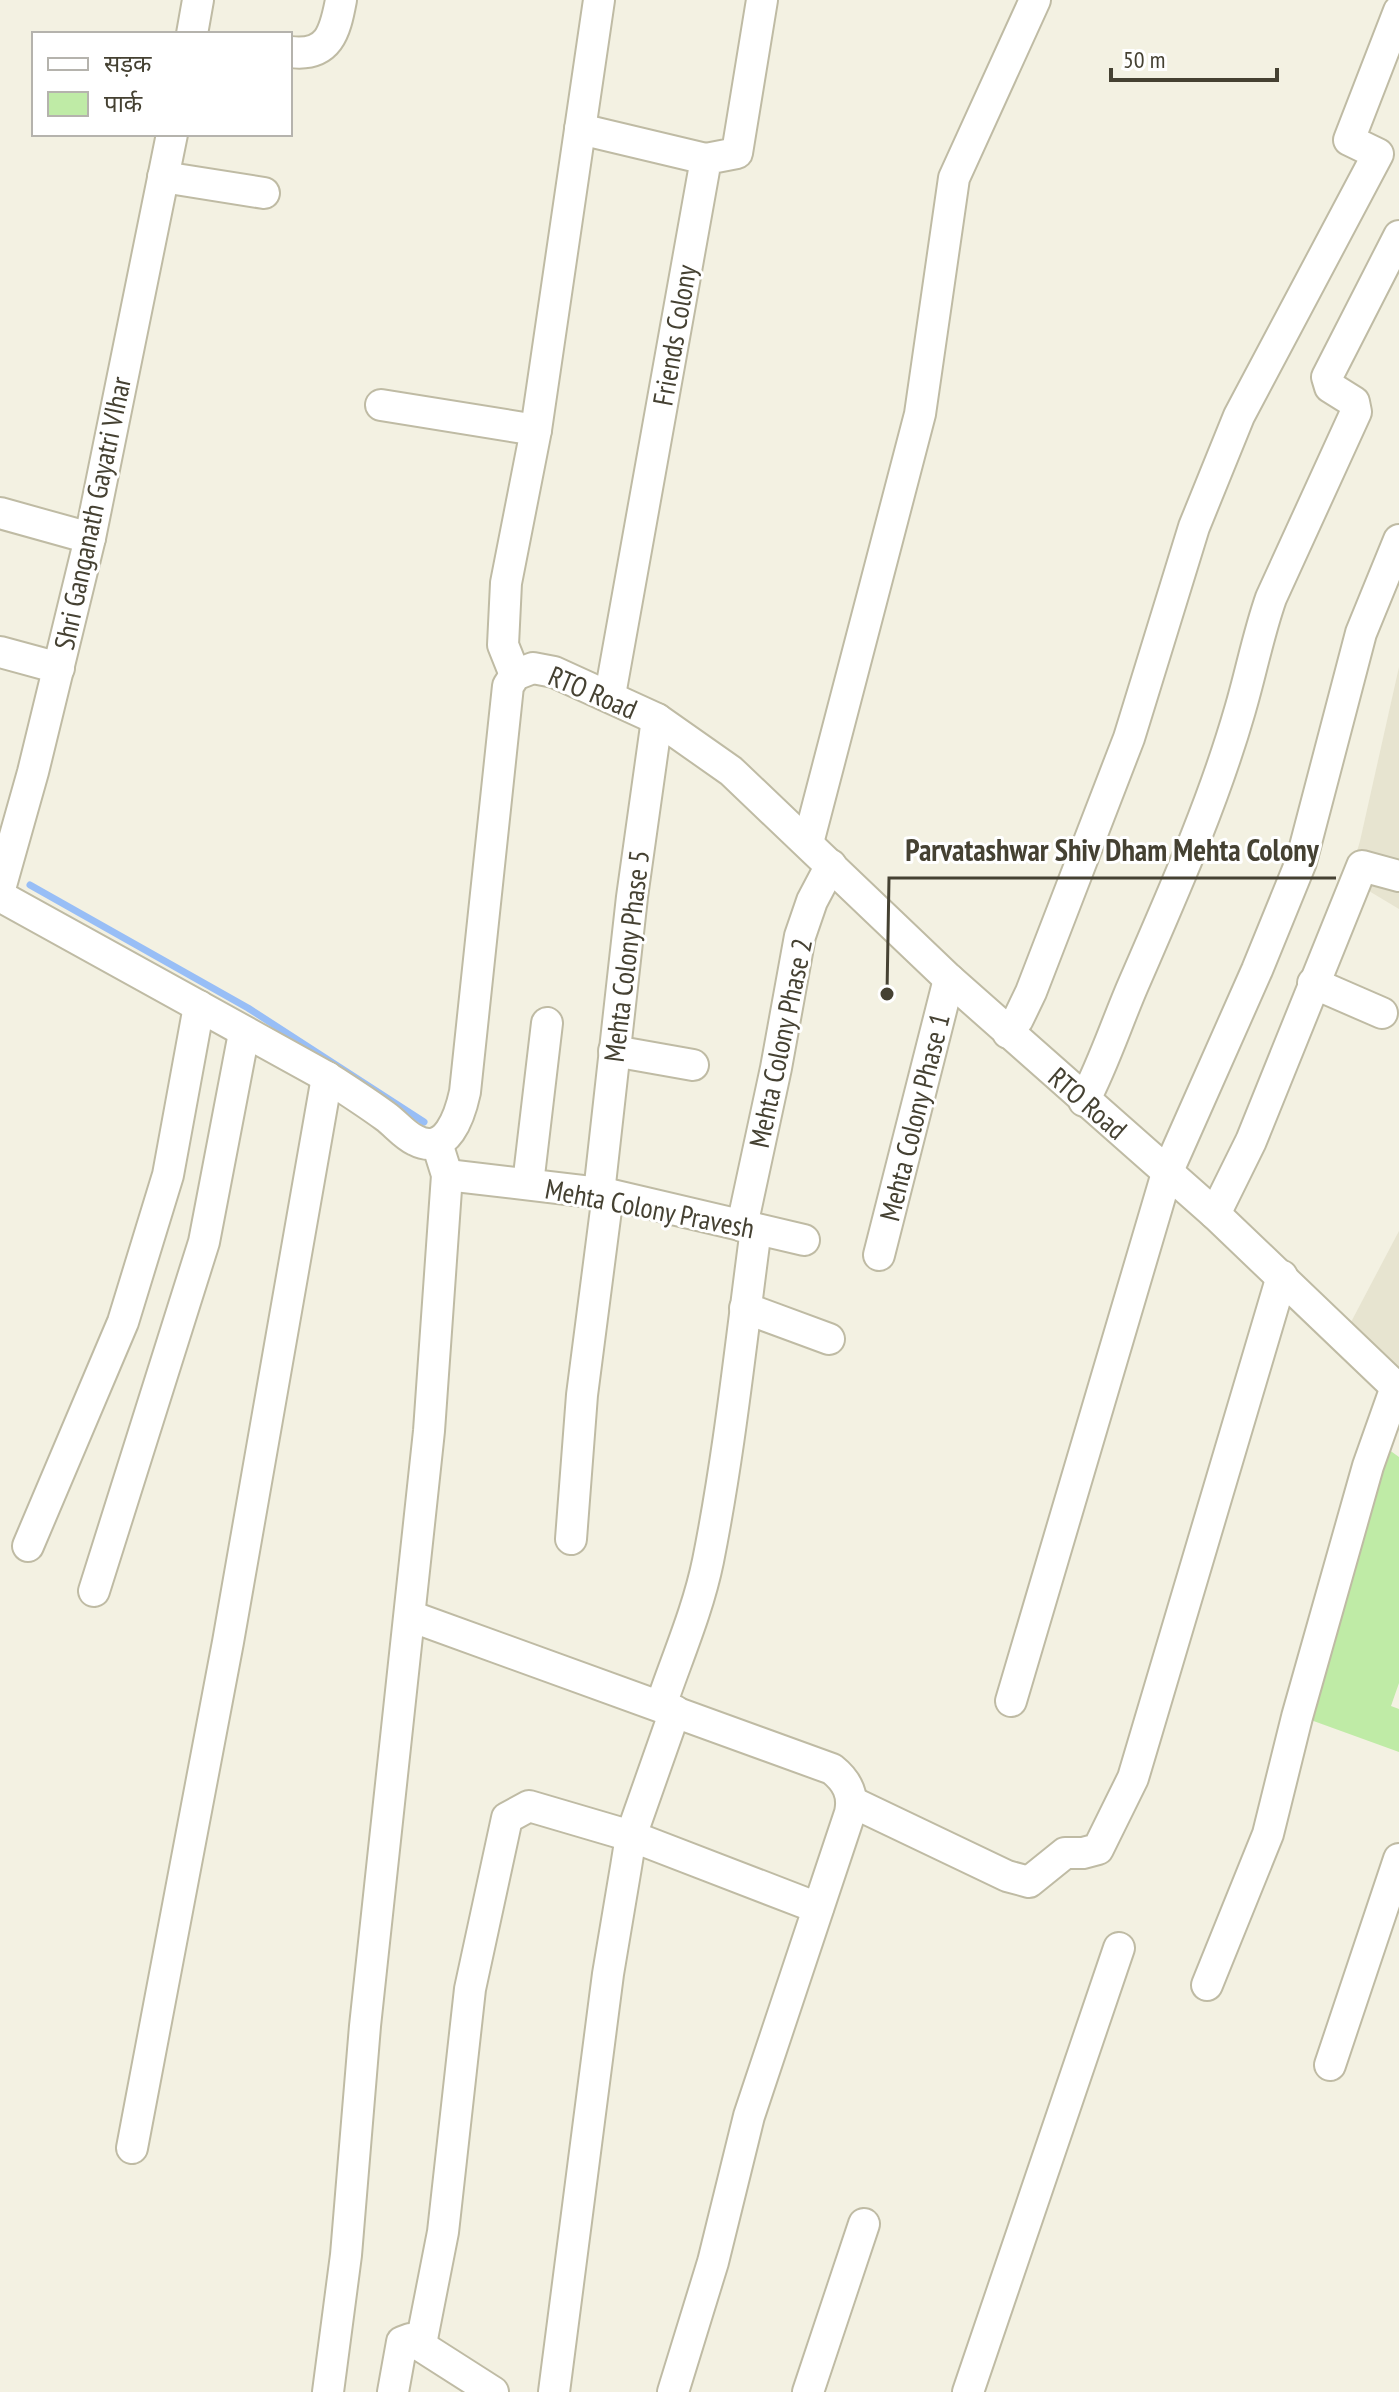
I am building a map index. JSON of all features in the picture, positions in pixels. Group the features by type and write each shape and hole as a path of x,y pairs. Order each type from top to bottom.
{"street":[{"path":"192,32 198,0"},
{"path":"292,52 308,54 322,47 335,28 341,0"},
{"path":"515,675 503,645 506,583 536,430 599,0"},
{"path":"580,129 706,159 737,153 762,0"},
{"path":"808,843 920,414 954,178 1035,0"},
{"path":"1008,1033 1031,992 1129,738 1194,527 1239,416 1378,154 1349,140 1399,11"},
{"name":"Shri Ganganath Gayatri VIhar","path":"2,902 90,538 172,136"},
{"name":"Friends Colony","path":"610,695 706,159"},
{"path":"163,177 264,193"},
{"path":"1084,1101 1209,805 1271,598 1356,412 1354,402 1330,387 1327,377 1399,236"},
{"path":"381,405 536,430"},
{"path":"0,513 90,538"},
{"path":"1011,1701 1167,1173 1301,862 1361,633 1399,540"},
{"path":"0,652 59,668"},
{"name":"RTO Road","path":"437,1143 454,1126 465,1092 508,686 515,675 533,668 554,672 657,719 731,771 949,979 1215,1214 1397,1388"},
{"name":"Mehta Colony Phase 5","path":"571,1539 582,1395 604,1193 614,1051 657,719"},
{"name":"Mehta Colony Phase 2","path":"554,2392 608,1974 631,1836 707,1562 745,1308 749,1228 776,1068 800,936 812,901 831,865"},
{"path":"1215,1214 1251,1141 1362,866 1399,876"},
{"path":"2,902 327,1077 362,1099 415,1140 437,1143 447,1175 429,1431 365,2026 346,2255 328,2392"},
{"name":"Mehta Colony Phase 1","path":"879,1255 949,979"},
{"path":"1313,983 1382,1013"},
{"path":"28,1546 123,1322 168,1175 199,1006"},
{"path":"528,1184 547,1023"},
{"path":"94,1591 165,1375 204,1242 244,1033"},
{"path":"614,1051 693,1065"},
{"path":"132,2148 228,1642 327,1077"},
{"name":"Mehta Colony Pravesh","path":"447,1175 604,1193 804,1240"},
{"path":"852,1802 1007,1876 1029,1882 1065,1853 1098,1849 1133,1778 1282,1276"},
{"path":"745,1308 829,1339"},
{"path":"1207,1985 1268,1834 1301,1702 1363,1481 1397,1388"},
{"path":"410,1616 832,1769 845,1779 852,1802 749,2116 713,2262 673,2392"},
{"path":"421,2344 443,2232 470,1989 507,1818 529,1806 631,1836 818,1908"},
{"path":"1330,2065 1399,1859"},
{"path":"968,2392 1119,1948"},
{"path":"808,2392 864,2224"},
{"path":"393,2392 402,2342 410,2339 493,2392"}],"shaded area":[{"path":"1399,667 1399,909 1349,879"},
{"path":"1399,1231 1399,1373 1350,1324"}],"green space":[{"path":"1385,1447 1399,1457 1399,1683 1391,1706 1399,1709 1399,1752 1308,1719"}],"waterway":[{"path":"30,885 248,1008 424,1122"}],"place":[{"name":"Parvatashwar Shiv Dham Mehta Colony","path":"887,994"}]}
